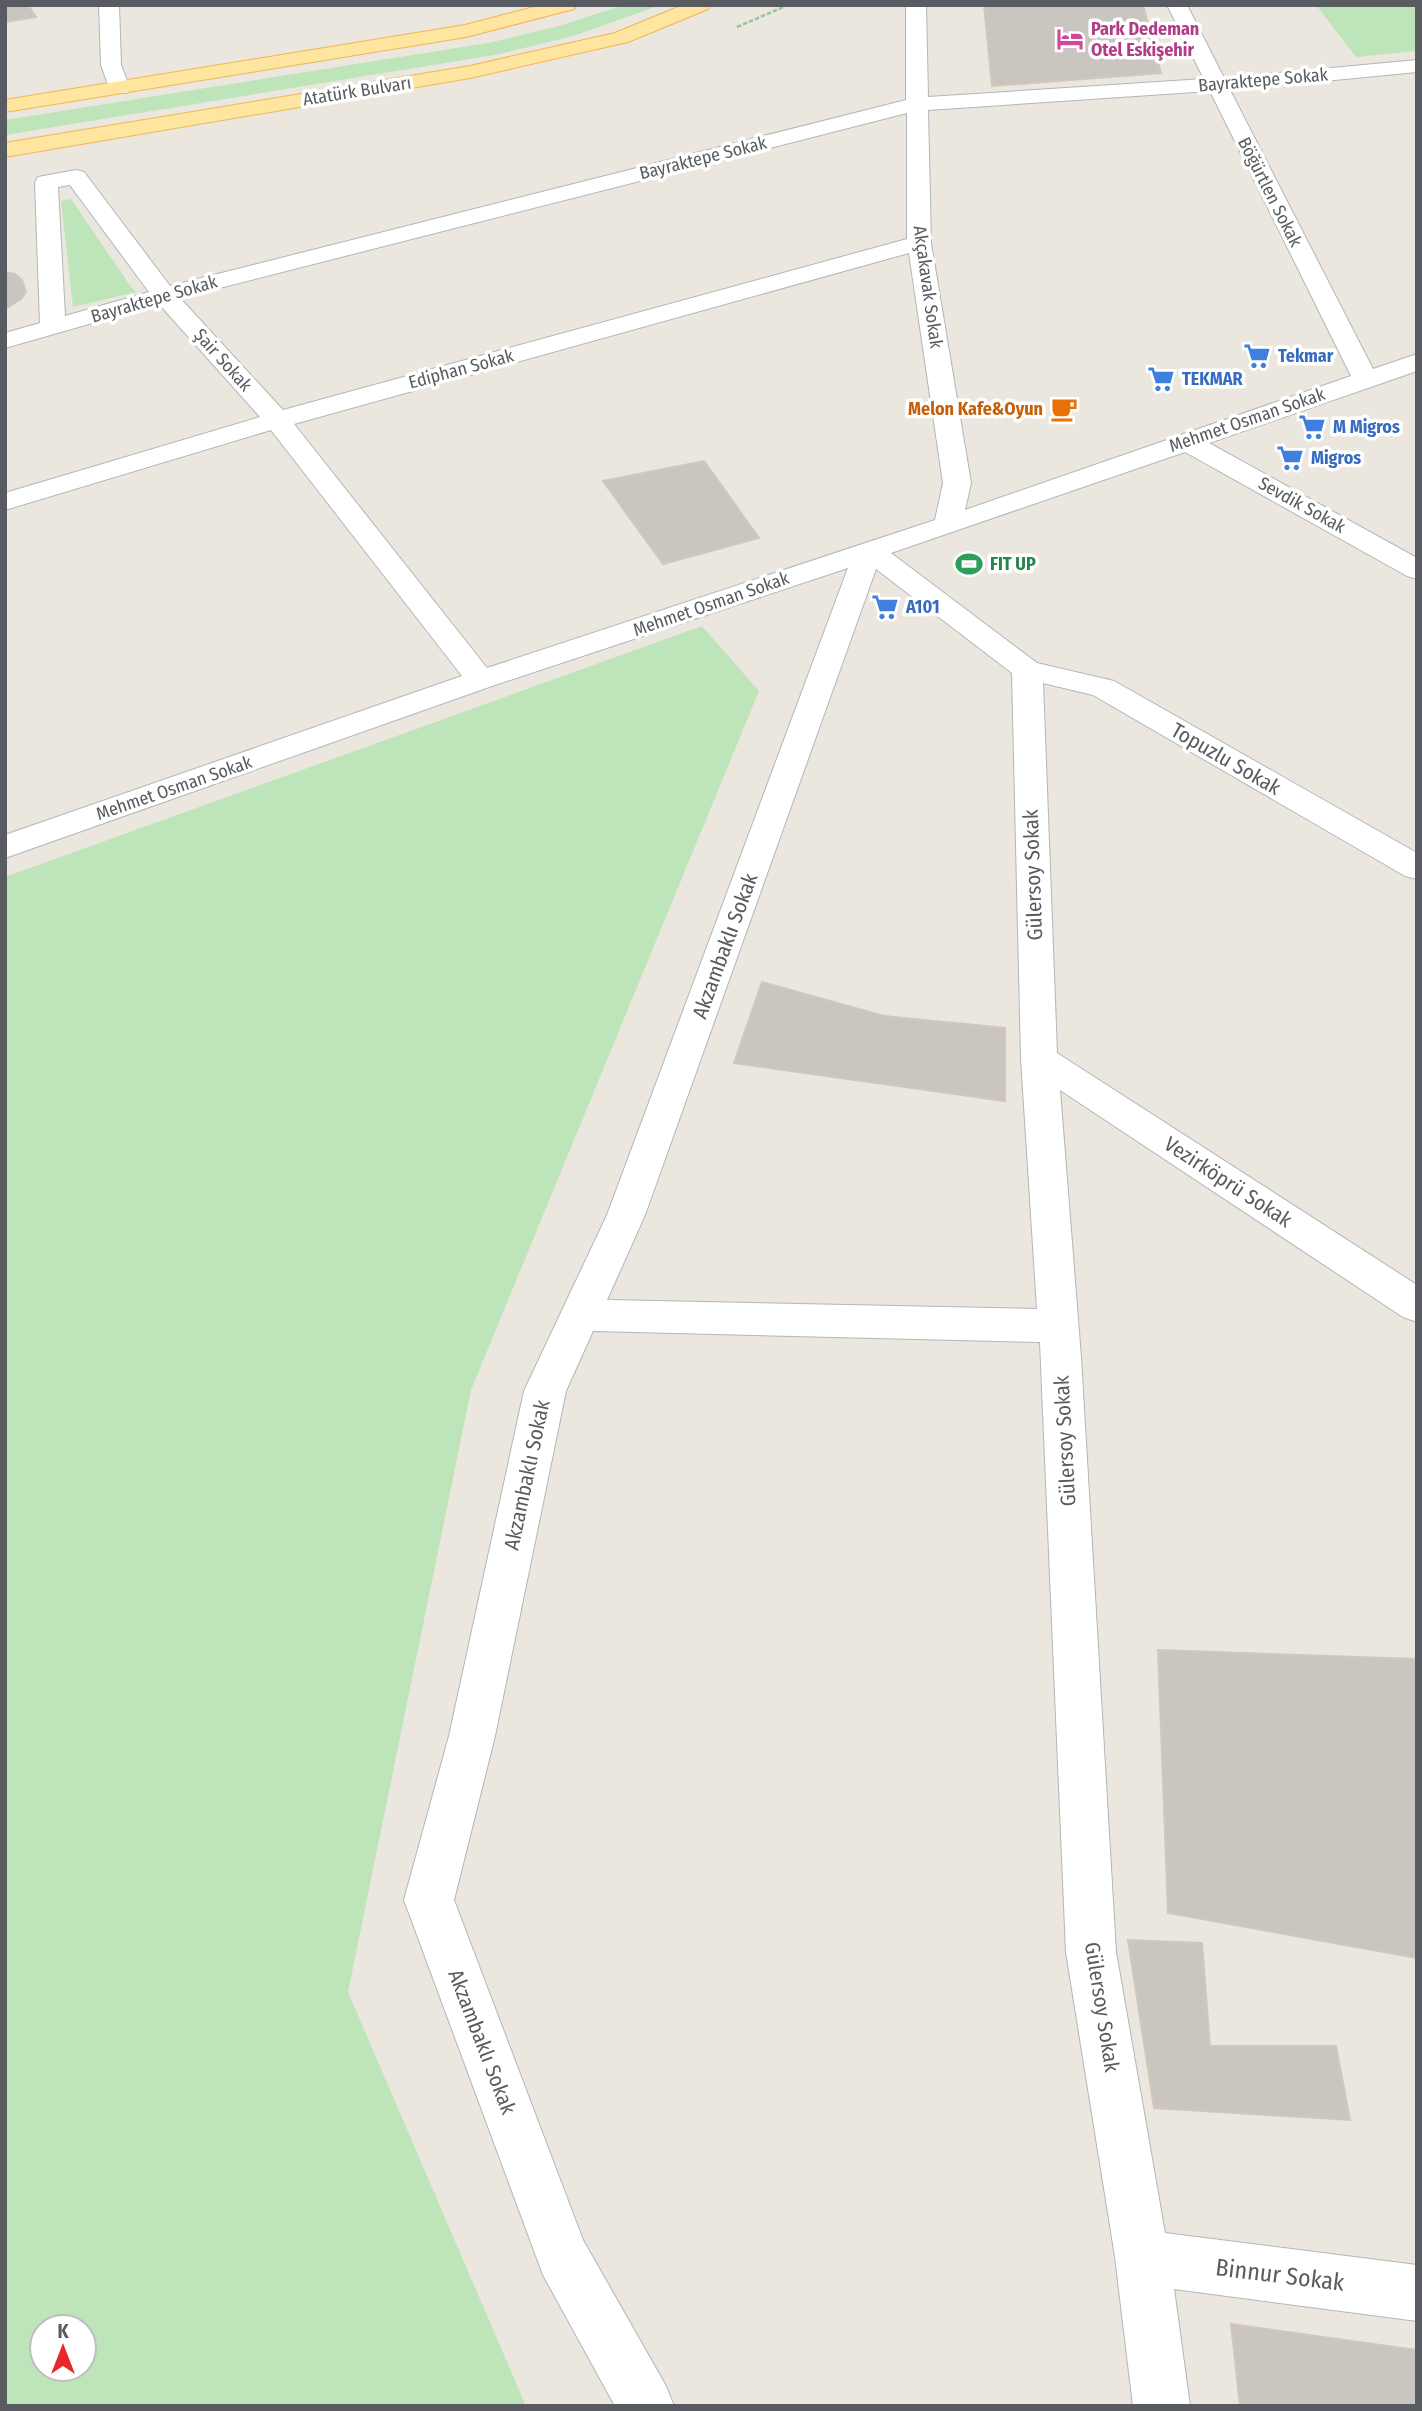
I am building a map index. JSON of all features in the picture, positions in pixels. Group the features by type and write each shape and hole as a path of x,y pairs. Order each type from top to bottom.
{"main road":[{"name":"Atatürk Bulvarı","path":"5,106 466,31 567,5"},
{"name":"Atatürk Bulvarı","path":"5,150 470,72 621,38 701,5"}],"street":[{"path":"109,5 111,65 119,88"},
{"name":"Akçakavak Sokak","path":"916,5 919,243 957,483 948,525"},
{"name":"Böğürtlen Sokak","path":"1177,5 1365,379"},
{"name":"Bayraktepe Sokak","path":"5,341 164,295 916,104 1216,85 1417,66"},
{"name":"Şair Sokak","path":"53,328 46,182 76,177 164,295 277,420 481,680"},
{"name":"Ediphan Sokak","path":"5,502 277,420 919,243"},
{"name":"Mehmet Osman Sokak","path":"9,839 948,525 1365,379 1410,370"},
{"name":"Sevdik Sokak","path":"1186,441 1417,570"},
{"path":"869,550 1027,670"},
{"name":"Akzambaklı Sokak","path":"646,2406 562,2256 429,1900 471,1736 545,1391 626,1215 869,550"},
{"name":"Topuzlu Sokak","path":"1027,670 1103,688 1417,868"},
{"name":"Gülersoy Sokak","path":"1027,670 1039,1059 1059,1326 1091,1952 1142,2258 1163,2406"},
{"name":"Vezirköprü Sokak","path":"1039,1059 1417,1306"},
{"path":"581,1315 1059,1326"},
{"name":"Binnur Sokak","path":"1142,2258 1417,2293"}],"green space":[{"path":"624,5 661,5 573,36 500,54 5,135 5,120 488,43 559,26"},
{"path":"1316,5 1417,5 1417,51 1356,57"},
{"path":"71,199 136,292 73,307 61,201"},
{"path":"702,626 759,691 471,1390 348,1992 526,2406 5,2406 5,877"}],"building":[{"path":"5,5 28,5 36,17 5,22"},
{"name":"Park Dedeman Otel Eskişehir","path":"984,5 1143,5 1161,73 992,86"},
{"path":"5,272 15,274 22,280 26,292 21,299 5,309"},
{"path":"704,461 759,538 663,564 603,481"},
{"path":"762,982 884,1016 1005,1028 1005,1101 734,1063"},
{"path":"1158,1650 1417,1659 1417,1958 1168,1913"},
{"path":"1128,1940 1202,1943 1210,2046 1336,2046 1350,2120 1154,2108"},
{"path":"1231,2324 1417,2350 1417,2406 1240,2406"}],"place":[{"name":"Park Dedeman Otel Eskişehir","path":"1070,39"},
{"name":"Tekmar","path":"1257,356"},
{"name":"TEKMAR","path":"1161,379"},
{"name":"Melon Kafe&Oyun","path":"1064,409"},
{"name":"M Migros","path":"1312,427"},
{"name":"Migros","path":"1290,458"},
{"name":"FIT UP","path":"969,564"},
{"name":"A101","path":"885,607"}]}
